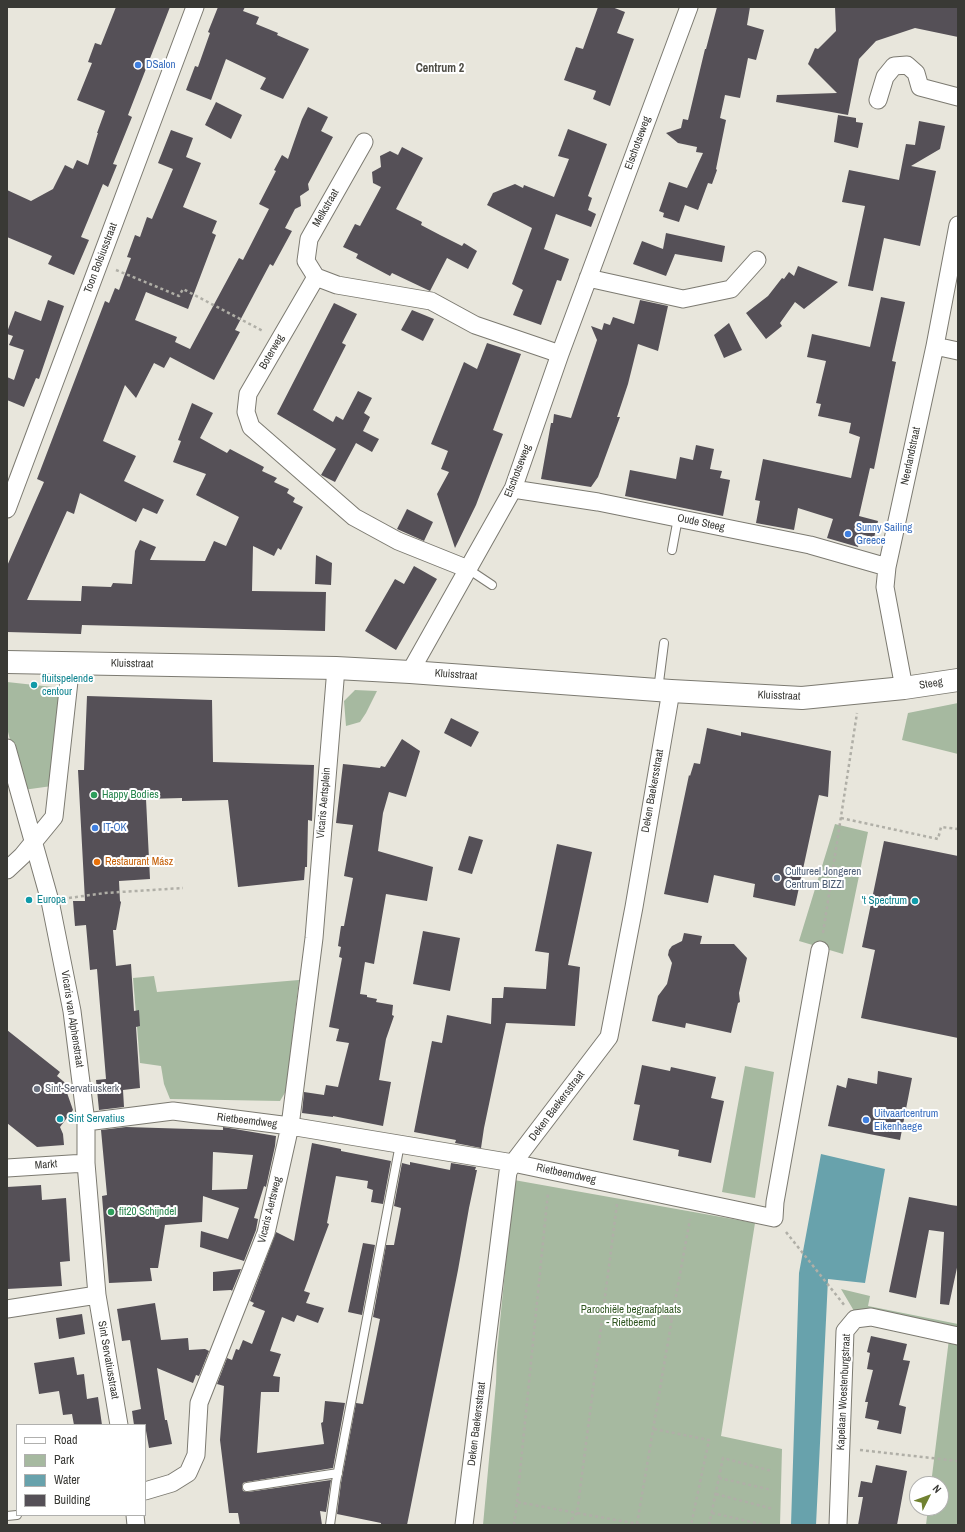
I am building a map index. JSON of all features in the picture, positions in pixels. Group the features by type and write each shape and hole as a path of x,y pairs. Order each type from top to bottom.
{"street":[{"name":"Toon Bolsiusstraat","path":"7,509 195,7"},
{"name":"Elschotseweg","path":"410,672 513,489 560,354 689,7"},
{"path":"878,100 885,77 894,66 907,65 916,73 920,87 958,97"},
{"name":"Melkstraat","path":"316,277 306,261 309,239 364,142"},
{"name":"Neerlandstraat","path":"904,688 885,587 887,568 935,346 958,225"},
{"path":"588,278 683,299 731,289 757,260"},
{"path":"316,277 337,286 431,301 475,325 560,354"},
{"name":"Boterweg","path":"316,277 248,394 246,412 251,427 354,517 398,541 468,569"},
{"path":"935,346 958,351"},
{"name":"Oude Steeg","path":"513,489 598,502 810,545 887,568"},
{"name":"Kluisstraat","path":"7,662 336,668 802,698 904,688"},
{"path":"7,870 22,856 54,817 71,663"},
{"name":"Vicaris Aertsplein","path":"314,938 336,668"},
{"name":"Steeg","path":"904,688 958,680"},
{"name":"Deken Baekersstraat","path":"464,1525 508,1172 513,1163 609,1037 634,907 665,690"},
{"name":"Vicaris van Alphenstraat","path":"7,748 50,901 72,1011 86,1122 86,1163 97,1295"},
{"name":"Vicaris Aertsweg","path":"146,1491 172,1483 188,1473 196,1455 200,1403 266,1233 290,1126 314,938"},
{"path":"774,1218 775,1202 820,950"},
{"name":"Rietbeemdweg","path":"86,1122 173,1111 290,1126 513,1163 774,1218"},
{"name":"Markt","path":"7,1168 86,1163"},
{"path":"7,1309 97,1295"},
{"name":"Sint Servatiusstraat","path":"97,1295 119,1424"},
{"name":"Kapelaan Woestenburgstraat","path":"838,1525 845,1332 855,1319 871,1317 958,1336"}],"lane":[{"path":"672,550 678,518"},
{"path":"468,569 492,585"},
{"path":"664,643 665,690"},
{"path":"330,1525 338,1473 400,1144"},
{"path":"247,1487 338,1473"}],"path":[{"path":"98,263 179,296 183,289 279,339"},
{"path":"820,950 860,692"},
{"path":"841,818 938,839 941,827 958,829"},
{"path":"50,901 105,893 183,888"},
{"path":"567,1525 577,1512 620,1186"},
{"path":"514,1525 548,1192"},
{"path":"638,1524 693,1201"},
{"path":"774,1218 833,1291"},
{"path":"604,1308 672,1318"},
{"path":"654,1430 709,1440 690,1525"},
{"path":"841,1448 958,1461"},
{"path":"709,1525 724,1458 772,1471"},
{"path":"719,1478 772,1490"},
{"path":"716,1494 773,1509"},
{"path":"517,1502 644,1525"},
{"path":"712,1513 765,1525"}],"green space":[{"path":"7,682 62,688 52,786 23,790 7,728"},
{"path":"355,690 377,691 360,722 346,726 344,701"},
{"path":"958,703 958,754 902,740 908,713"},
{"path":"835,824 868,832 843,954 799,941"},
{"path":"154,976 157,992 299,980 286,1091 280,1101 170,1099 164,1084 161,1066 140,1063 133,978"},
{"path":"745,1066 774,1072 755,1198 722,1192"},
{"name":"Parochiële begraafplaats - Rietbeemd","path":"514,1180 755,1223 721,1436 782,1449 780,1525 483,1525 496,1383 497,1352"},
{"path":"841,1289 870,1296 868,1306 958,1324 958,1525 926,1525 927,1516 949,1516 949,1476 932,1476 949,1339 857,1316"}],"water":[{"path":"821,1154 885,1169 865,1283 828,1279 816,1525 791,1525 799,1273"}],"building":[{"path":"116,7 170,7 128,115 132,117 113,164 117,165 108,187 103,184 81,237 89,240 74,275 48,264 52,256 7,237 7,190 31,201 53,189 65,165 73,169 77,160 88,165 105,111 77,100 92,63 88,62 95,43 101,45"},
{"path":"218,7 245,7 243,11 259,17 256,24 278,33 277,35 309,49 283,99 260,89 266,78 226,59 211,100 186,90 195,66 198,67 210,33 208,32"},
{"path":"598,7 612,7 625,12 617,33 634,39 610,106 593,99 596,91 564,80 576,47 583,49"},
{"path":"717,7 750,7 747,25 764,30 756,60 748,58 740,98 725,95 720,118 726,120 717,170 712,184 708,183 698,210 685,205 679,222 663,217 664,213 659,211 669,182 687,188 703,153 696,152 697,147 678,143 666,133 681,128 683,119 688,120"},
{"path":"835,7 958,7 958,37 915,28 876,41 859,59 848,115 776,102 777,95 837,93 808,64 815,48 818,49 836,31"},
{"path":"216,102 242,115 231,139 205,125"},
{"path":"308,107 328,117 321,131 333,137 308,184 309,190 300,196 301,206 295,209 285,228 292,231 273,266 270,264 235,330 240,332 214,380 170,357 164,368 154,363 136,398 125,385 103,441 136,456 124,481 164,500 157,514 143,508 136,522 80,493 74,514 67,511 27,600 81,601 82,586 111,587 113,583 132,584 135,551 140,540 156,547 150,560 205,561 214,541 226,546 239,517 196,495 206,474 173,462 181,441 178,440 192,403 213,413 200,438 227,453 230,449 264,467 262,471 277,478 274,482 289,489 287,493 295,498 293,502 303,507 281,550 278,548 274,556 253,546 252,591 326,592 325,631 82,625 81,634 7,632 7,566 44,482 37,479 105,301 109,303 115,288 119,290 131,258 127,257 135,235 140,237 147,217 152,219 173,169 158,163 171,130 193,138 186,157 201,163 183,207 217,221 212,233 216,235 188,309 146,292 135,320 177,337 175,342 190,349 239,258 243,260 269,209 259,204 276,171 274,170 282,155 288,159 302,119"},
{"path":"838,115 856,118 856,122 863,123 858,148 834,142"},
{"path":"919,121 945,126 940,149 911,166 936,171 920,246 884,238 873,291 848,286 865,206 842,202 849,170 899,180 906,144 915,145"},
{"path":"568,129 607,144 588,196 592,198 588,210 596,214 591,227 556,214 544,249 569,259 561,281 557,280 541,325 513,315 523,290 512,284 532,228 487,205 493,193 515,184 523,188 524,185 554,197 569,159 558,156"},
{"path":"402,147 423,158 396,209 422,222 421,225 440,235 462,246 464,243 477,251 468,269 447,258 430,291 392,273 390,276 356,258 358,254 343,247 355,224 360,226 381,187 373,183 372,172 381,167 380,156 390,151 398,155"},
{"path":"666,233 725,246 722,262 675,254 666,276 633,264 642,241 663,249"},
{"path":"798,266 838,282 804,309 795,302 780,323 782,326 766,339 746,313 768,296 782,278 784,279 789,272 794,276"},
{"path":"881,297 905,302 892,361 896,362 874,469 870,468 859,516 878,521 874,538 861,534 858,547 827,538 833,519 798,508 794,530 756,523 760,501 755,500 763,459 851,478 860,437 849,433 851,423 818,416 821,404 816,403 826,361 807,357 812,334 870,347"},
{"path":"48,300 64,306 39,379 36,378 24,407 7,400 7,377 14,380 24,350 9,345 13,336 7,334 7,332 15,311 41,321"},
{"path":"640,300 668,306 658,351 638,344 628,384 617,417 620,417 598,477 591,487 541,479 554,414 571,418 597,340 591,326 602,330 604,323 610,325 613,317 634,324"},
{"path":"334,303 357,314 342,343 346,345 313,410 333,422 336,416 343,420 358,391 372,398 364,413 370,417 363,431 379,439 372,452 356,443 335,482 321,475 336,449 277,414"},
{"path":"412,310 434,319 423,341 401,330"},
{"path":"729,323 742,350 724,358 714,335"},
{"path":"487,343 521,354 493,430 503,434 476,505 455,548 437,494 449,472 441,469 448,451 431,444 464,362 477,369"},
{"path":"696,445 714,449 710,469 722,471 720,478 730,480 723,516 625,496 630,470 676,479 680,457 693,460"},
{"path":"407,509 433,522 424,541 397,529"},
{"path":"316,555 332,563 331,585 315,584"},
{"path":"414,566 437,579 396,650 365,631 395,579 404,584"},
{"path":"87,696 212,700 213,762 314,765 312,821 308,820 307,867 305,867 304,880 238,887 228,800 182,801 182,798 146,799 150,879 119,881 121,902 116,930 113,930 116,966 131,964 134,1011 139,1010 140,1026 136,1027 140,1088 123,1090 124,1107 99,1110 96,1080 106,1079 97,969 90,970 86,925 75,926 73,901 85,901 78,770 84,770"},
{"path":"451,718 479,732 471,747 444,733"},
{"path":"707,728 741,736 741,732 831,751 828,797 819,795 795,906 753,897 755,884 714,875 708,903 664,894 689,775 690,776 694,763 700,764"},
{"path":"402,739 420,751 406,797 389,792 383,813 378,851 433,867 427,901 386,894 374,964 365,962 360,994 377,999 376,1002 393,1005 392,1015 394,1016 386,1039 379,1080 391,1082 383,1126 333,1116 302,1113 304,1092 324,1095 326,1085 338,1087 349,1043 336,1041 339,1029 329,1027 342,958 339,957 341,947 338,946 341,926 344,926 353,878 344,876 353,825 336,823 343,764 380,768 381,766 385,767"},
{"path":"469,836 483,840 472,874 458,870"},
{"name":"'t Spectrum","path":"884,841 958,856 958,1038 861,1018 875,950 862,947"},
{"path":"557,844 592,852 568,965 580,967 575,1026 506,1023 481,1148 455,1143 456,1140 414,1132 432,1041 442,1043 447,1015 491,1024 492,998 503,998 504,987 546,989 549,953 535,951"},
{"path":"423,931 460,938 450,991 413,984"},
{"path":"684,933 702,936 700,944 734,944 747,958 739,993 740,1002 738,1003 731,1033 686,1023 685,1028 652,1021 658,996 667,984 672,963 668,955 669,950 672,946 682,941"},
{"name":"Sint-Servatiuskerk","path":"7,1030 60,1072 57,1076 69,1086 66,1090 73,1110 60,1127 63,1134 64,1145 37,1147 7,1123"},
{"path":"642,1065 670,1071 671,1067 716,1077 711,1098 724,1101 711,1163 678,1156 679,1150 633,1140 640,1105 634,1104"},
{"path":"878,1071 912,1078 900,1140 828,1126 837,1085 846,1088 848,1078 877,1084"},
{"path":"126,1127 223,1130 223,1127 276,1136 266,1187 264,1186 254,1218 258,1219 256,1230 244,1261 200,1247 201,1231 228,1239 239,1208 203,1196 202,1222 165,1225 158,1268 150,1268 152,1281 109,1283 102,1196 107,1195 101,1130","holes":["213,1152 253,1155 247,1189 212,1190"]},
{"path":"312,1143 341,1149 341,1151 391,1161 383,1204 371,1202 373,1190 367,1188 368,1181 336,1176 327,1223 329,1224 304,1291 310,1293 306,1303 324,1308 318,1323 297,1315 294,1322 282,1317 270,1351 281,1354 273,1376 280,1377 279,1392 261,1392 257,1453 324,1444 321,1423 323,1422 325,1401 345,1403 333,1468 246,1482 243,1483 242,1487 243,1491 248,1492 331,1480 326,1512 320,1511 322,1525 240,1525 238,1513 229,1513 220,1440 224,1386 217,1384 227,1358 232,1360 236,1349 239,1350 243,1340 252,1344 265,1311 252,1306 254,1303 250,1301 276,1232 294,1241"},
{"path":"410,1162 450,1170 451,1163 476,1167 475,1170 477,1170 407,1525 381,1525 381,1523 337,1514 341,1483 356,1403 363,1404 380,1319 373,1317 386,1245 394,1245 400,1214 401,1208 394,1206 402,1163 410,1165"},
{"path":"41,1185 42,1200 66,1198 70,1261 60,1262 62,1286 7,1289 7,1187"},
{"path":"909,1197 958,1206 958,1263 949,1305 940,1304 944,1232 929,1230 916,1298 889,1292"},
{"path":"363,1243 375,1245 362,1315 348,1312"},
{"path":"241,1269 232,1291 213,1291 213,1272"},
{"path":"155,1303 161,1340 188,1338 189,1350 205,1349 209,1351 199,1376 196,1375 193,1383 157,1368 165,1420 167,1420 172,1444 149,1448 146,1424 134,1424 132,1411 141,1409 130,1340 122,1341 117,1309"},
{"path":"82,1314 85,1334 59,1339 56,1318"},
{"path":"871,1336 907,1344 903,1360 910,1361 899,1405 906,1407 901,1434 877,1429 879,1421 865,1418 868,1402 865,1402 873,1370 867,1369 870,1353 867,1352"},
{"path":"74,1357 77,1375 84,1374 87,1399 98,1397 102,1424 74,1424 72,1414 63,1415 59,1391 39,1394 34,1363"},
{"path":"876,1465 907,1471 897,1525 858,1525 863,1497 858,1497 861,1481 872,1483"}],"place":[{"name":"DSalon","path":"138,65"},
{"name":"Sunny Sailing Greece","path":"848,534"},
{"name":"fluitspelende centour","path":"34,685"},
{"name":"Happy Bodies","path":"94,795"},
{"name":"IT-OK","path":"95,828"},
{"name":"Restaurant Mász","path":"97,862"},
{"name":"Cultureel Jongeren Centrum BIZZI","path":"777,878"},
{"name":"Europa","path":"29,900"},
{"name":"'t Spectrum","path":"915,901"},
{"name":"Sint-Servatiuskerk","path":"37,1089"},
{"name":"Sint Servatius","path":"60,1119"},
{"name":"Uitvaartcentrum Eikenhaege","path":"866,1120"},
{"name":"fit20 Schijndel","path":"111,1212"}],"district":[{"name":"Centrum 2","path":"440,69"}]}
